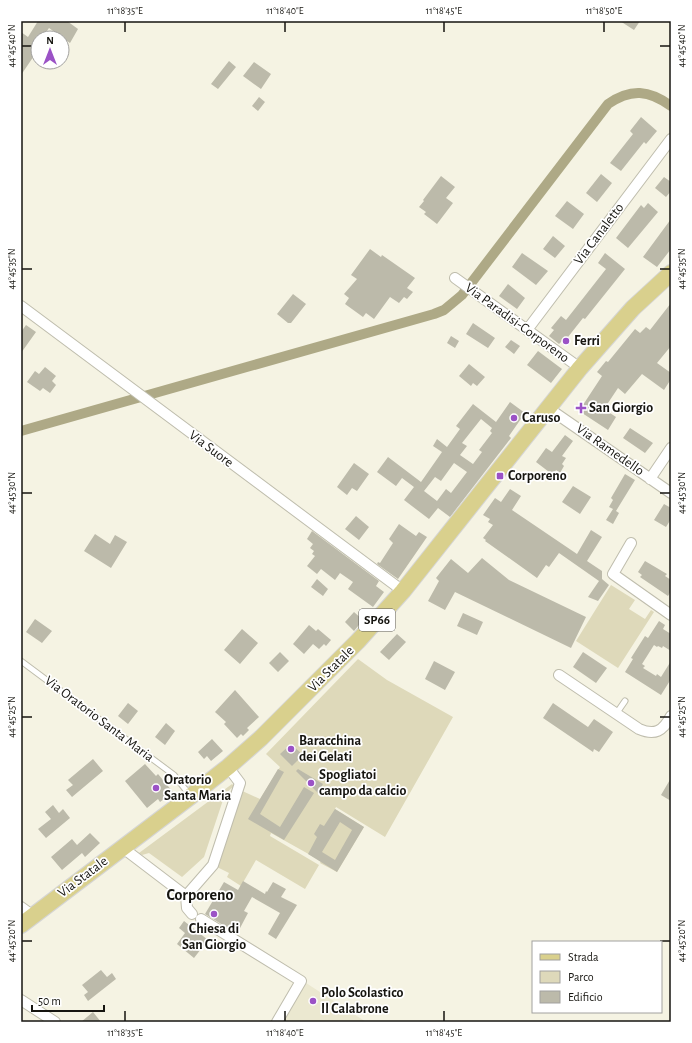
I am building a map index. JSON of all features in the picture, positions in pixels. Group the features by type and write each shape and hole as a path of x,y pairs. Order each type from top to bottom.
{"main road":[{"name":"Via Statale","path":"25,916 123,848 228,767 261,738 358,641 402,591 580,368 633,308 671,273"}],"street":[{"name":"Via Canaletto","path":"527,330 671,139"},
{"name":"Via Paradisi-Corporeno","path":"454,278 580,368"},
{"name":"Via Suore","path":"21,306 402,591"},
{"name":"Via Ramedello","path":"548,408 671,493"},
{"path":"650,479 671,448"},
{"path":"631,543 613,574 671,615"},
{"path":"559,675 638,729 646,732 662,729 671,716"},
{"path":"228,767 240,783 213,865 186,896 187,908 197,916 301,981 277,1022"},
{"path":"123,848 186,896"},
{"path":"21,1000 55,1022"}],"lane":[{"name":"Via Oratorio Santa Maria","path":"21,661 174,776 191,796"},
{"path":"616,714 625,701"}],"shaded area":[{"name":"Polo Scolastico Il Calabrone","path":"303,981 366,1022 281,1022"}],"green space":[{"path":"611,585 635,600 629,609 645,619 651,610 654,612 618,668 576,641"},
{"path":"358,659 387,680 453,717 385,837 336,807 335,809 364,827 337,872 320,863 321,861 271,833 270,836 319,865 305,889 256,860 241,886 227,877 229,873 213,865 238,789 260,799 280,767 266,754"},
{"path":"232,784 234,786 225,794 204,857 182,877 149,853 142,855 139,853"}],"building":[{"path":"38,21 67,21 78,29 70,43 70,30 52,30 49,28 48,30 32,30"},
{"path":"620,21 640,21 634,30"},
{"path":"21,32 28,37 30,34 30,62 21,75"},
{"path":"229,61 236,67 218,89 211,84"},
{"path":"254,62 271,74 261,89 243,76"},
{"path":"259,97 265,102 258,111 252,106"},
{"path":"641,117 657,131 646,144 644,142 621,171 610,163 633,134 630,131"},
{"path":"601,174 612,183 597,202 586,193"},
{"path":"441,176 455,187 446,198 453,203 437,224 424,214 426,212 419,207"},
{"path":"664,177 671,182 671,191 666,197 655,188"},
{"path":"567,201 584,214 573,229 555,216"},
{"path":"648,203 658,212 628,248 616,238 641,205 644,208"},
{"path":"671,219 671,249 657,267 643,257"},
{"path":"553,236 565,246 555,258 543,249"},
{"path":"370,249 381,257 382,255 415,278 407,288 413,292 407,299 404,297 399,303 390,297 374,319 366,313 363,317 345,304 349,298 344,294 357,279 351,275"},
{"path":"522,253 548,271 536,285 512,267"},
{"path":"605,253 625,269 585,319 583,318 568,337 570,339 566,345 562,341 559,344 549,336 554,330 551,328 561,316 566,320 606,269 598,263"},
{"path":"508,284 525,298 517,309 499,296"},
{"path":"293,294 306,304 291,323 288,323 277,314"},
{"path":"671,303 671,346 657,363 671,373 671,379 664,390 642,374 625,394 618,388 604,409 616,417 608,430 579,411 602,376 597,372 606,361 608,362 635,329 640,333 646,327 650,330"},
{"path":"473,323 495,338 488,348 466,334"},
{"path":"26,325 36,332 21,353 21,332"},
{"path":"451,336 459,341 455,348 447,343"},
{"path":"511,340 520,346 514,354 505,347"},
{"path":"538,351 562,369 551,383 527,365"},
{"path":"469,364 485,377 477,386 473,383 471,386 459,376"},
{"path":"45,367 56,376 52,381 56,385 50,393 43,388 40,391 27,382 35,371 39,374"},
{"path":"510,402 525,413 509,436 511,438 450,517 438,508 429,519 404,500 414,487 402,478 396,486 377,472 388,457 421,482 442,452 433,446 437,439 447,447 460,429 456,426 473,404 496,422","holes":["481,419 492,428 490,431 492,433 479,450 482,452 473,464 460,455 467,446 462,443","454,463 467,472 451,493 446,489 437,501 424,491 435,477 441,481"]},
{"path":"630,428 653,443 645,453 623,438"},
{"path":"565,435 573,441 562,456 566,458 562,464 564,466 560,473 556,470 553,475 536,462 546,448 552,452"},
{"path":"354,463 369,474 357,491 352,488 347,495 337,487"},
{"path":"625,474 635,480 616,511 619,513 613,524 606,520 613,509 609,507 613,500 611,498"},
{"path":"573,486 591,497 580,514 562,502"},
{"path":"510,489 521,496 512,510 577,554 591,530 602,537 587,561 602,571 602,579 609,585 598,601 588,597 599,581 559,553 549,567 546,565 537,578 485,541 486,540 483,538 493,525 488,522 490,519 483,515 495,498 501,502"},
{"path":"664,504 671,508 671,519 666,527 654,520"},
{"path":"356,516 369,527 359,540 345,529"},
{"path":"399,524 416,536 419,532 427,537 398,579 377,564 378,562 380,563 393,543 389,539"},
{"path":"312,531 379,581 376,586 384,592 373,607 348,589 353,582 340,573 335,580 321,569 317,574 307,566 315,556 312,554 314,551 310,548 313,544 307,539"},
{"path":"95,534 110,544 115,535 127,542 111,568 84,551"},
{"path":"482,558 509,580 586,617 571,648 455,592 445,610 428,601 439,581 436,578 451,559 468,573"},
{"path":"645,561 667,574 665,576 671,580 671,591 668,596 640,577 642,575 638,572"},
{"path":"317,579 328,589 323,596 311,587"},
{"path":"354,612 363,620 354,631 345,622"},
{"path":"463,613 483,622 477,635 457,626"},
{"path":"35,619 52,631 42,643 26,632"},
{"path":"659,621 665,625 663,629 671,634 671,651 663,646 662,648 654,645 642,664 645,666 643,668 656,676 657,674 661,677 671,661 671,679 661,695 625,672 633,659 631,658 645,636 648,638"},
{"path":"309,625 316,631 318,629 331,640 326,646 324,644 319,649 313,644 304,654 293,644"},
{"path":"242,629 258,643 240,664 224,650"},
{"path":"397,634 406,642 389,660 380,652"},
{"path":"280,652 289,661 278,672 269,663"},
{"path":"583,652 607,668 596,683 573,667"},
{"path":"434,661 455,672 445,690 425,679"},
{"path":"235,690 259,717 247,728 249,730 243,736 241,734 237,738 224,724 226,722 215,712"},
{"path":"128,703 138,711 128,724 118,716"},
{"path":"553,703 588,727 594,719 613,732 599,752 594,749 593,752 543,718"},
{"path":"166,723 175,731 165,745 155,737"},
{"path":"212,739 223,751 211,761 207,756 204,759 198,752"},
{"name":"Baracchina dei Gelati","path":"291,744 303,755 292,766 280,754"},
{"path":"93,759 103,771 72,797 66,790 73,785 68,780"},
{"path":"145,764 156,776 158,774 173,792 160,802 158,799 147,808 125,781"},
{"path":"278,769 284,772 260,814 280,827 304,787 314,793 284,840 248,819"},
{"name":"Spogliatoi campo da calcio","path":"298,769 323,784 318,793 296,771"},
{"path":"671,778 671,801 661,795"},
{"path":"53,805 59,813 63,809 70,818 46,838 38,829 51,819 45,812"},
{"path":"335,809 364,827 337,872 308,854 317,837 314,834 320,824 324,826","holes":["340,822 352,830 335,860 322,852"]},
{"path":"90,833 100,843 85,857 82,853 62,870 51,857 72,839 77,845"},
{"path":"243,881 265,894 273,882 286,889 281,897 297,905 276,939 268,934 280,913 252,897 244,911 248,913 239,930 236,928 234,932 205,914 224,882 238,890"},
{"path":"184,921 208,940 194,958 177,944 185,933 179,928"},
{"path":"101,970 107,977 112,973 116,979 88,1001 84,995 88,992 82,985"},
{"path":"93,1012 101,1022 81,1022"}],"waterway":[{"path":"21,431 444,310 462,295 608,104 624,95 640,93 655,97 671,106"}],"place":[{"name":"Ferri","path":"566,341"},
{"name":"San Giorgio","path":"581,408"},
{"name":"Caruso","path":"514,418"},
{"name":"Corporeno","path":"500,476"},
{"name":"Baracchina dei Gelati","path":"291,749"},
{"name":"Spogliatoi campo da calcio","path":"311,783"},
{"name":"Oratorio Santa Maria","path":"156,788"},
{"name":"Chiesa di San Giorgio","path":"214,914"},
{"name":"Polo Scolastico Il Calabrone","path":"313,1001"}],"district":[{"name":"Corporeno","path":"200,895"}]}
